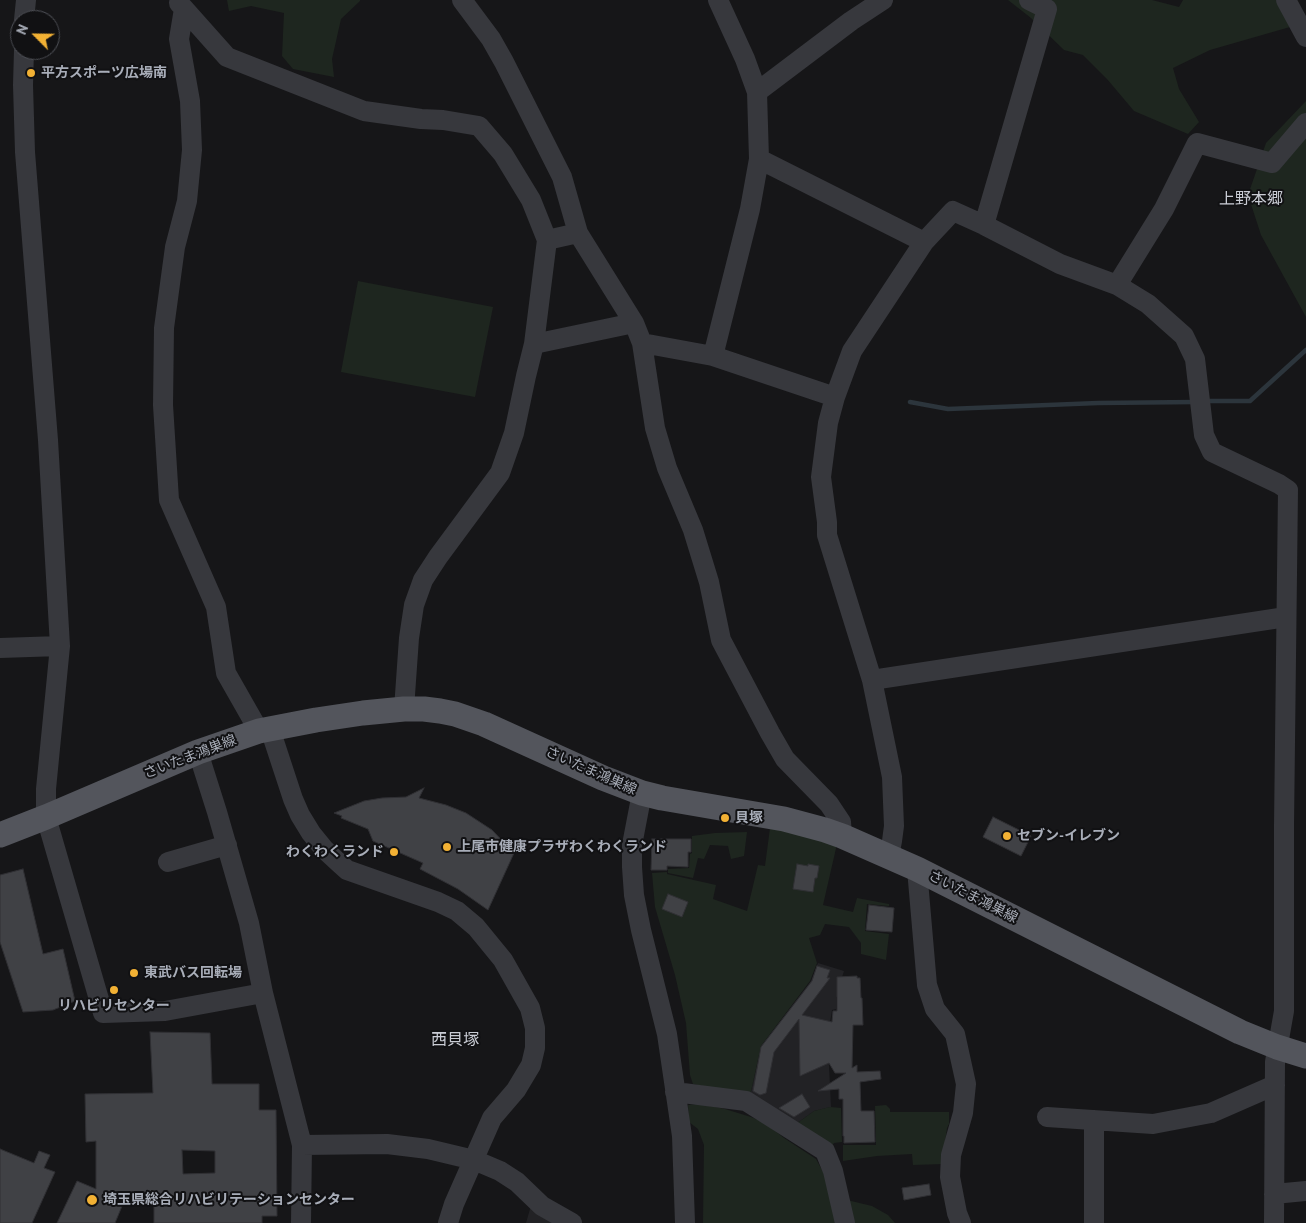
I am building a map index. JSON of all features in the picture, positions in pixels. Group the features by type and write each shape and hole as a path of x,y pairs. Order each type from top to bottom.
{"main road":[{"name":"さいたま鴻巣線","path":"0,835 198,752 264,730 363,713 404,709 440,711 484,724 603,778 642,793 784,819 842,836 917,869 1206,1016 1277,1047 1306,1056"}],"street":[{"path":"462,0 491,39 504,62 562,177 578,233 634,323 642,343 655,428 667,468 696,539 709,582 721,640 785,759 829,804 841,822 842,836"},
{"path":"713,356 750,209 759,159 757,92 745,59 718,0"},
{"path":"757,92 851,21 883,0"},
{"path":"984,225 1047,8 1029,0"},
{"path":"1286,0 1306,37"},
{"path":"180,5 227,57 364,111 479,126 503,154 531,200 547,240 534,344 514,432 500,473 438,557 424,580 414,605 409,638 404,709"},
{"path":"180,5 179,39 190,101 192,150 187,201 175,247 164,328 163,404 169,500 216,607 226,673 264,730 300,814 307,827 324,849 347,870 438,902 457,911 476,927 503,960 530,1008 535,1028 535,1048 531,1066 516,1090 492,1118 454,1204 448,1223"},
{"path":"24,60 25,152 48,440 60,646 46,789 46,817 103,1013 165,1011 263,993"},
{"path":"1117,285 1164,209 1197,143 1272,163 1306,123"},
{"path":"759,159 924,242"},
{"path":"889,856 894,826 892,777 872,680 827,535 821,477 828,423 852,351 924,242 953,211 1060,264 1117,285 1148,304 1184,336 1195,359 1204,435 1212,452 1288,490 1284,1011 1275,1062 1274,1223"},
{"path":"547,240 578,233"},
{"path":"534,344 634,323"},
{"path":"642,343 713,356 836,397"},
{"path":"872,680 1286,617"},
{"path":"0,648 60,646"},
{"path":"198,752 218,812 248,923 263,993 302,1145 301,1223"},
{"path":"642,793 632,845 634,895 667,1034 682,1136 685,1223"},
{"path":"168,862 227,845"},
{"path":"917,869 927,985 935,1009 955,1034 966,1084 963,1114 951,1155 950,1170 950,1178 961,1223"},
{"path":"1047,1117 1153,1124 1211,1112 1275,1084"},
{"path":"675,1092 746,1102 825,1151 834,1171 845,1223"},
{"path":"1094,1120 1094,1223"},
{"path":"302,1145 387,1144 428,1149 474,1160 500,1171 517,1182 542,1206 572,1223"},
{"path":"1274,1194 1306,1191"}],"shaded area":[{"path":"227,0 360,1 341,19 332,59 334,77 293,69 282,56 284,13 251,6 229,11"},
{"path":"1008,0 1152,0 1179,7 1183,0 1276,0 1290,27 1210,50 1173,68 1179,89 1199,122 1188,134 1134,111 1107,79 1083,55 1064,50 1031,18"},
{"path":"1306,101 1306,317 1261,235 1248,195 1266,143"},
{"path":"358,281 493,307 475,397 341,372"},
{"path":"770,828 837,844 823,905 853,912 857,898 889,904 889,906 867,904 865,931 889,934 886,960 861,954 861,943 849,927 825,924 820,935 809,938 817,963 810,981 761,1046 750,1096 693,1084 690,1075 686,1023 675,975 655,907 652,873 667,872 667,874 716,885 713,899 747,911 758,865 765,866"},
{"path":"747,832 744,856 731,859 728,846 710,845 704,859 698,858 693,878 668,873 668,869 689,868 690,854 692,853 692,836"},
{"path":"818,963 844,971 839,986 841,996 836,997 836,1009 832,1010 828,1035 831,1107 814,1111 796,1124 750,1096 761,1046 811,981"},
{"path":"700,1104 725,1109 765,1123 816,1159 827,1179 838,1223 703,1223 704,1145 698,1129 689,1122 688,1105"},
{"path":"886,1105 890,1112 949,1112 944,1164 913,1165 912,1154 877,1156 843,1161 843,1145 876,1145 875,1106"},
{"path":"830,1107 841,1108 842,1142 834,1143 831,1147 796,1124 814,1111"},
{"path":"847,1200 872,1206 888,1215 895,1223 853,1223"},
{"path":"532,1202 563,1223 526,1223"}],"building":[{"name":"上尾市健康プラザわくわくランド","path":"424,788 419,798 446,805 466,813 492,830 514,853 488,910 458,889 420,869 423,863 373,841 368,829 341,818 342,816 334,813 364,801 406,797"},
{"path":"993,817 1031,836 1021,856 983,837"},
{"path":"652,839 691,839 691,852 688,852 688,867 667,866 667,870 651,870"},
{"path":"797,864 819,866 813,892 793,889"},
{"path":"23,869 43,954 63,949 75,1001 53,1010 23,1012 0,942 0,875"},
{"path":"668,894 688,902 682,917 662,909"},
{"path":"869,905 894,908 892,932 866,930"},
{"path":"817,966 830,970 827,978 830,978 802,1015 832,1022 833,1011 837,1011 837,977 857,976 857,978 860,978 863,1025 853,1025 852,1068 857,1065 857,1072 880,1071 881,1079 860,1082 861,1111 874,1111 875,1142 844,1143 843,1099 839,1099 839,1089 818,1091 846,1073 835,1073 829,1063 800,1076 799,1019 774,1052 766,1093 760,1095 753,1091 761,1047 812,981"},
{"path":"150,1032 210,1033 212,1084 259,1084 259,1110 276,1110 277,1216 262,1216 262,1223 154,1223 154,1195 127,1194 115,1223 57,1223 77,1181 96,1189 96,1141 86,1142 85,1094 153,1093","holes":["182,1150 215,1151 215,1173 183,1174"]},
{"path":"802,1094 810,1107 794,1117 779,1108"},
{"path":"0,1149 34,1163 39,1151 50,1155 44,1168 55,1172 32,1223 0,1223"},
{"path":"929,1184 931,1195 904,1200 902,1188"}],"waterway":[{"path":"1205,401 1250,401 1306,350"},
{"path":"910,402 948,409 1098,403 1195,402"}],"place":[{"name":"平方スポーツ広場南","path":"31,73"},
{"name":"貝塚","path":"725,818"},
{"name":"セブン-イレブン","path":"1007,836"},
{"name":"上尾市健康プラザわくわくランド","path":"447,847"},
{"name":"わくわくランド","path":"394,852"},
{"name":"東武バス回転場","path":"134,973"},
{"name":"リハビリセンター","path":"114,990"},
{"name":"埼玉県総合リハビリテーションセンター","path":"92,1200"}],"district":[{"name":"上野本郷","path":"1251,199"},
{"name":"西貝塚","path":"455,1040"}]}
